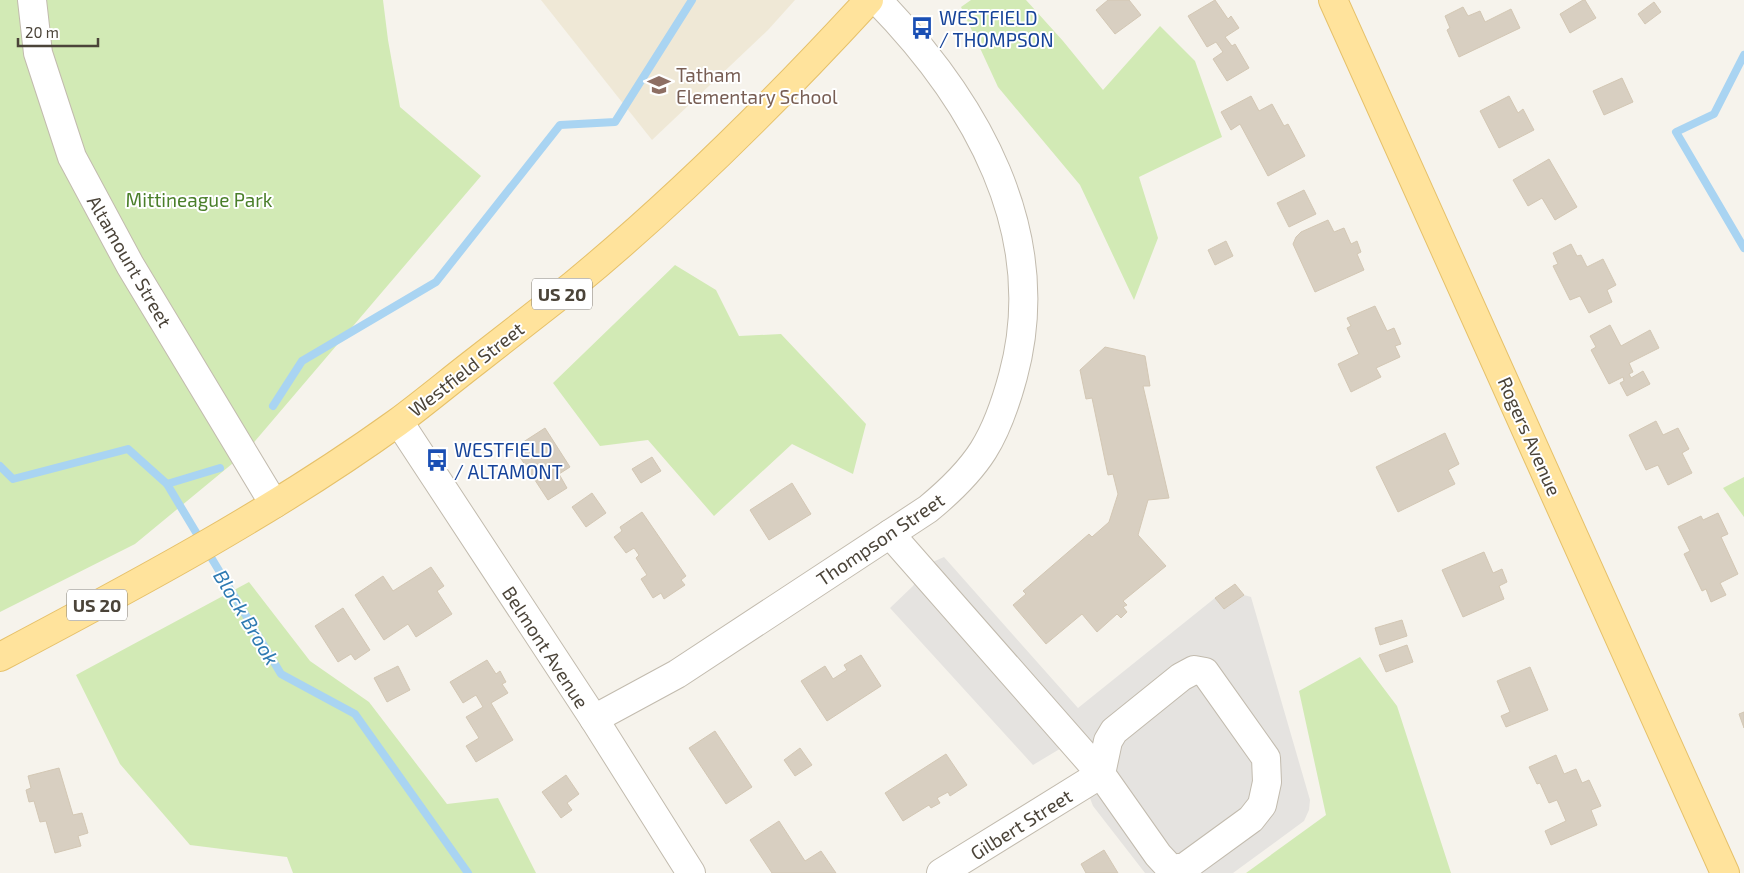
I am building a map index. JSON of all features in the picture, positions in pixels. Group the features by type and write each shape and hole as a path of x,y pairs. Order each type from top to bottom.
{"main road":[{"name":"Westfield Street","path":"0,656 205,546 274,504 398,422 573,285 657,211 787,88 870,0"},
{"name":"Rogers Avenue","path":"1333,0 1725,873"}],"street":[{"name":"Altamount Street","path":"32,0 38,53 72,157 130,265 274,504"},
{"name":"Thompson Street","path":"594,720 677,674 928,510 950,491 978,460 990,442 1004,409 1016,366 1024,290 1020,245 1014,222 1002,186 986,149 967,113 949,85 906,31 877,0"},
{"name":"Belmont Avenue","path":"398,422 594,720 691,873"},
{"path":"890,534 1101,774 1158,855 1171,869 1185,867 1251,819 1262,805 1268,782 1266,758 1205,672 1194,670 1180,677 1114,731 1108,741 1101,774"},
{"name":"Gilbert Street","path":"942,873 1101,774"}],"shaded area":[{"name":"Tatham Elementary School","path":"541,0 795,0 768,30 652,140"},
{"path":"944,557 1078,708 1215,598 1224,609 1244,595 1251,597 1310,800 1309,810 1304,821 1233,873 1145,873 1093,806 1076,762 1063,747 1033,765 890,608 913,586 926,565"}],"green space":[{"name":"Mittineague Park","path":"0,0 383,0 400,107 481,176 244,454 135,544 0,612"},
{"path":"971,0 1026,0 1103,90 1160,26 1195,61 1222,137 1139,177 1158,238 1134,300 1080,185 998,87 961,7"},
{"path":"675,265 716,290 739,336 781,334 866,424 853,474 792,444 714,516 648,440 600,446 553,383"},
{"path":"1744,477 1744,517 1723,488"},
{"path":"249,582 310,661 369,702 447,804 498,798 536,873 293,873 287,857 190,845 120,764 76,675"},
{"path":"1360,657 1397,706 1451,873 1246,873 1326,815 1299,691"}],"building":[{"path":"1108,0 1129,0 1141,15 1115,34 1096,10"},
{"path":"1215,0 1228,19 1231,16 1239,28 1225,37 1232,46 1235,44 1249,68 1227,81 1213,59 1223,52 1216,42 1207,47 1188,16"},
{"path":"1585,0 1596,18 1570,33 1560,14"},
{"path":"1654,2 1661,12 1645,24 1638,14"},
{"path":"1463,7 1468,16 1480,11 1485,22 1511,9 1520,28 1459,57 1447,30 1450,28 1445,16"},
{"path":"1622,78 1633,102 1604,115 1593,91"},
{"path":"1251,96 1259,111 1272,104 1284,126 1288,124 1305,156 1268,176 1240,124 1231,130 1221,112"},
{"path":"1509,96 1518,113 1523,109 1534,130 1499,148 1480,111"},
{"path":"1549,159 1577,207 1555,220 1542,198 1528,206 1513,180"},
{"path":"1304,190 1316,214 1289,227 1277,203"},
{"path":"1328,220 1334,232 1344,228 1351,244 1357,241 1361,252 1357,254 1364,270 1315,292 1293,244 1301,232"},
{"path":"1226,241 1233,256 1215,265 1208,250"},
{"path":"1571,244 1577,256 1581,255 1587,267 1603,259 1616,285 1607,290 1612,302 1589,313 1580,296 1570,300 1553,266 1558,264 1553,253"},
{"path":"1375,306 1387,331 1394,328 1401,344 1395,346 1400,357 1376,368 1381,377 1351,392 1338,364 1359,354 1347,328 1351,326 1347,318"},
{"path":"1610,325 1621,346 1650,330 1659,348 1629,363 1633,372 1629,374 1631,378 1643,371 1650,384 1627,396 1620,383 1624,381 1623,377 1609,384 1591,350 1596,347 1590,336"},
{"path":"1105,347 1145,356 1150,386 1143,386 1169,498 1148,500 1138,535 1166,566 1123,601 1127,605 1123,607 1127,612 1121,618 1117,614 1097,632 1082,614 1046,644 1013,605 1026,594 1023,591 1089,534 1092,537 1109,522 1118,494 1113,474 1108,475 1092,398 1086,399 1080,370"},
{"path":"1656,421 1663,435 1678,428 1689,449 1682,453 1692,473 1668,485 1658,465 1646,470 1629,435"},
{"path":"545,428 570,467 559,474 567,488 548,500 514,448"},
{"path":"1445,433 1459,464 1448,470 1455,484 1398,512 1376,467"},
{"path":"652,457 661,471 641,483 632,469"},
{"path":"792,483 811,514 769,540 750,510"},
{"path":"592,493 606,513 586,527 572,507"},
{"path":"642,512 686,576 681,580 685,585 664,599 661,593 653,598 641,579 647,575 636,558 639,555 634,548 626,553 614,537 622,531 620,527"},
{"path":"1718,513 1728,534 1721,537 1738,574 1720,583 1726,595 1711,602 1706,589 1702,591 1684,554 1690,551 1678,527 1701,516 1703,520"},
{"path":"1484,552 1493,573 1502,569 1507,582 1499,586 1504,599 1463,617 1442,570"},
{"path":"431,567 444,586 437,591 452,614 416,637 408,624 384,640 355,595 383,576 393,591"},
{"path":"1235,584 1244,595 1224,609 1215,598"},
{"path":"343,608 370,650 355,660 351,654 338,662 315,626"},
{"path":"1402,620 1407,636 1380,645 1375,628"},
{"path":"1407,645 1413,662 1386,672 1379,655"},
{"path":"861,655 881,686 827,721 801,681 825,666 833,679 847,670 844,665"},
{"path":"487,660 496,674 500,671 506,682 502,684 508,693 491,703 513,740 476,762 466,746 479,738 466,717 483,707 476,695 463,703 450,682"},
{"path":"398,666 410,690 387,702 374,678"},
{"path":"1530,667 1548,710 1506,727 1501,716 1510,712 1497,681"},
{"path":"1744,712 1744,728 1739,714"},
{"path":"715,731 752,787 726,804 689,748"},
{"path":"800,748 812,765 795,776 784,760"},
{"path":"946,754 967,785 950,796 948,792 937,798 940,803 931,808 929,805 903,821 885,793"},
{"path":"1556,755 1564,774 1576,769 1582,783 1589,780 1601,806 1591,810 1597,825 1551,845 1545,831 1566,821 1557,800 1549,803 1540,783 1537,784 1529,767"},
{"path":"59,768 73,815 82,813 88,833 78,836 81,846 55,853 46,821 40,822 34,801 29,802 26,790 31,788 28,776"},
{"path":"566,775 579,794 567,803 572,810 561,818 542,792"},
{"path":"779,821 805,861 821,851 836,873 772,873 750,840"},
{"path":"1104,850 1118,873 1086,873 1081,864"}],"waterway":[{"path":"273,406 302,361 436,282 560,125 615,122 692,0"},
{"path":"1744,55 1714,114 1676,132 1744,248"},
{"name":"Block Brook","path":"0,466 13,479 128,449 167,484 281,674 355,714 468,873"},
{"path":"167,484 220,468"}],"place":[{"name":"WESTFIELD / THOMPSON","path":"922,28"},
{"name":"Tatham Elementary School","path":"659,85"},
{"name":"WESTFIELD / ALTAMONT","path":"437,460"}]}
